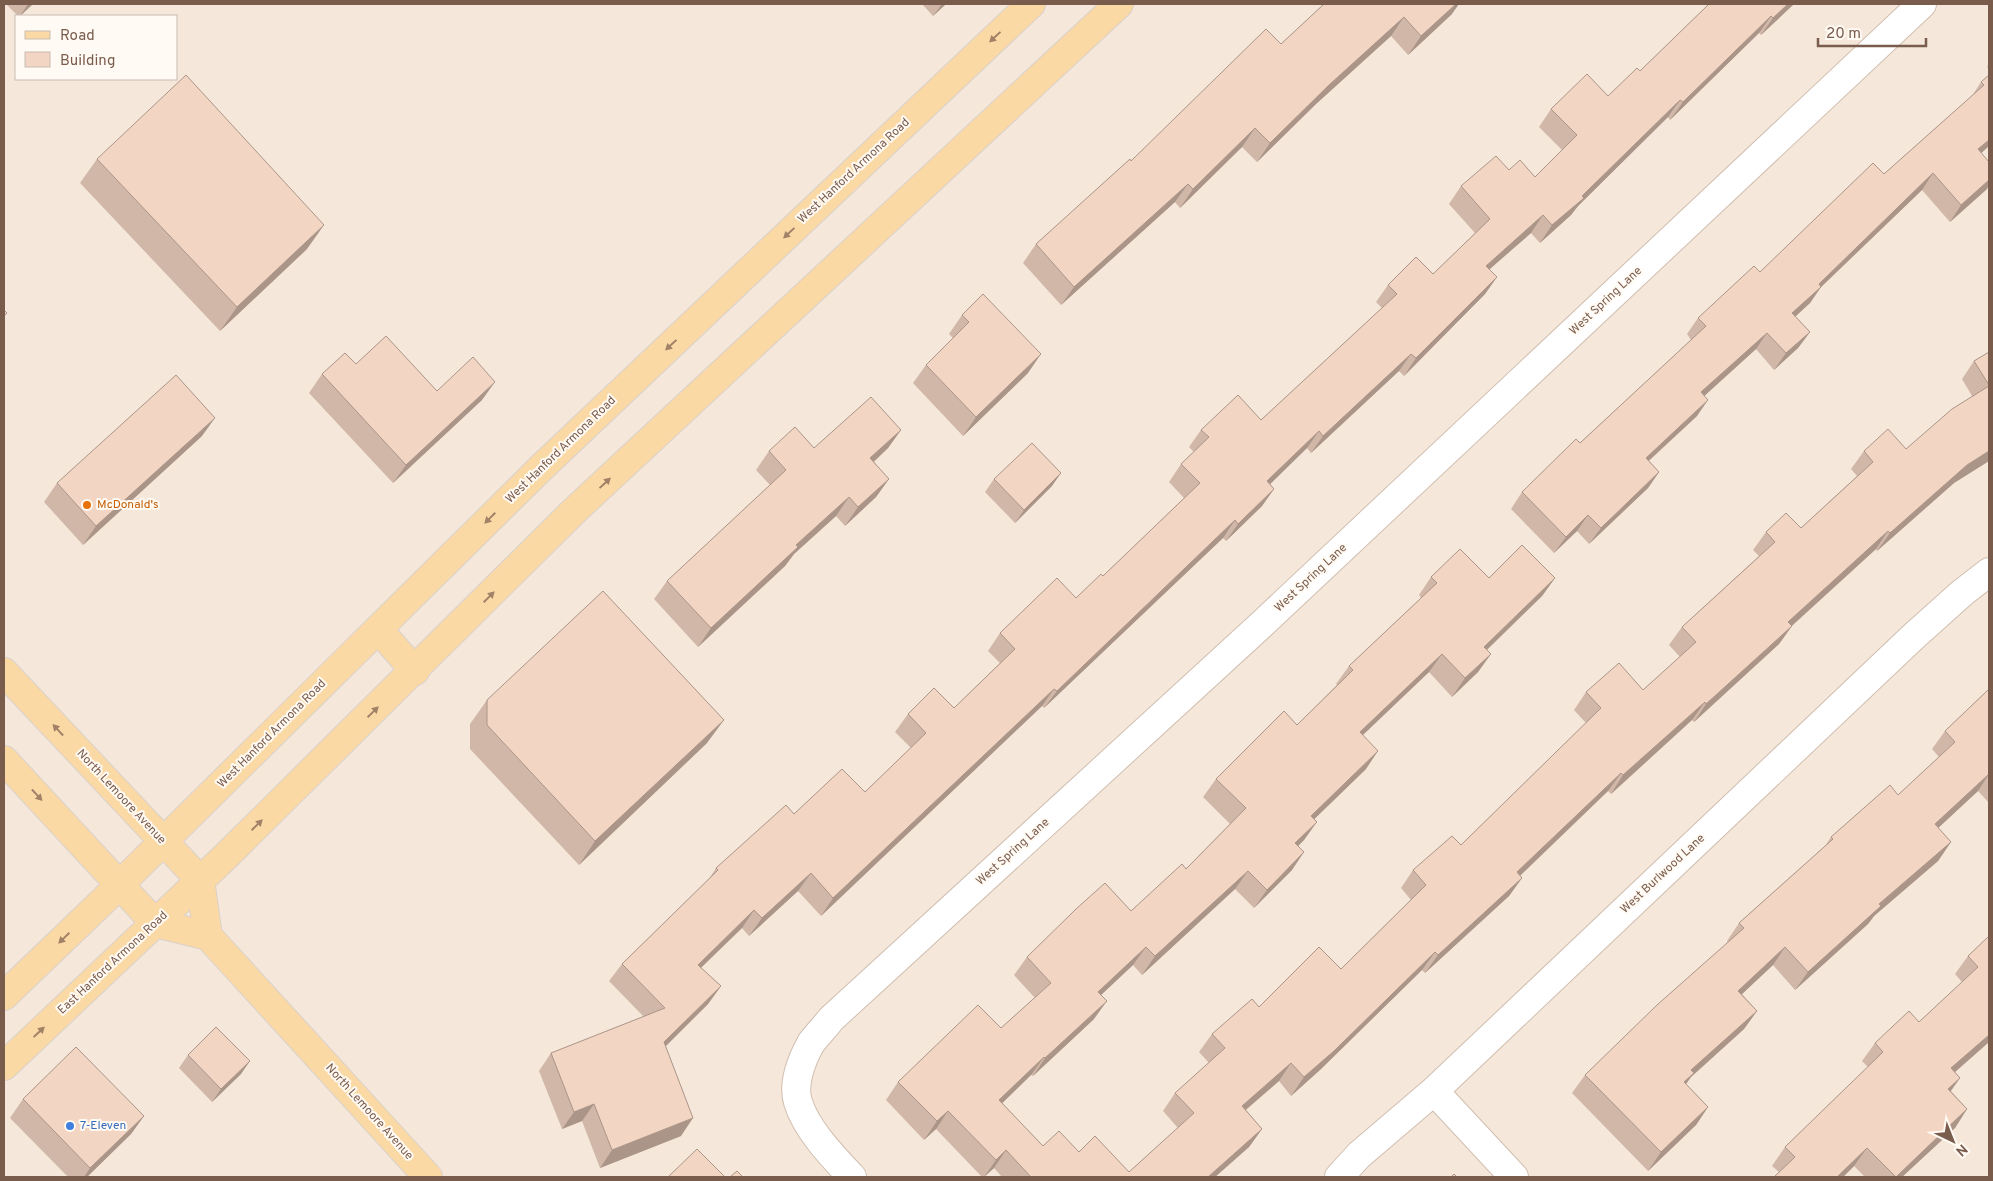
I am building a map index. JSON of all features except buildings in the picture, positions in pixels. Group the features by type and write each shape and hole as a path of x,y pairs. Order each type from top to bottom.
{"main road":[{"name":"West Hanford Armona Road","path":"4,996 542,467 1031,4"},
{"path":"378,629 415,670 574,512 1119,4"},
{"name":"East Hanford Armona Road","path":"4,1066 222,860 415,670"},
{"name":"North Lemoore Avenue","path":"4,672 200,880"},
{"path":"4,760 155,923 208,936 200,880"},
{"name":"North Lemoore Avenue","path":"208,936 428,1177"}],"street":[{"name":"West Spring Lane","path":"852,1177 832,1156 804,1118 797,1100 797,1082 802,1062 812,1043 831,1019 1262,624 1922,4"},
{"name":"West Burlwood Lane","path":"1339,1177 1359,1155 1434,1091 1914,636 1962,593 1989,572"},
{"path":"1434,1091 1514,1177"}],"shaded area":[{"path":"4,4 1989,4 1989,1177 4,1177"}],"place":[{"name":"McDonald's","path":"87,505"},
{"name":"7-Eleven","path":"70,1126"}]}
